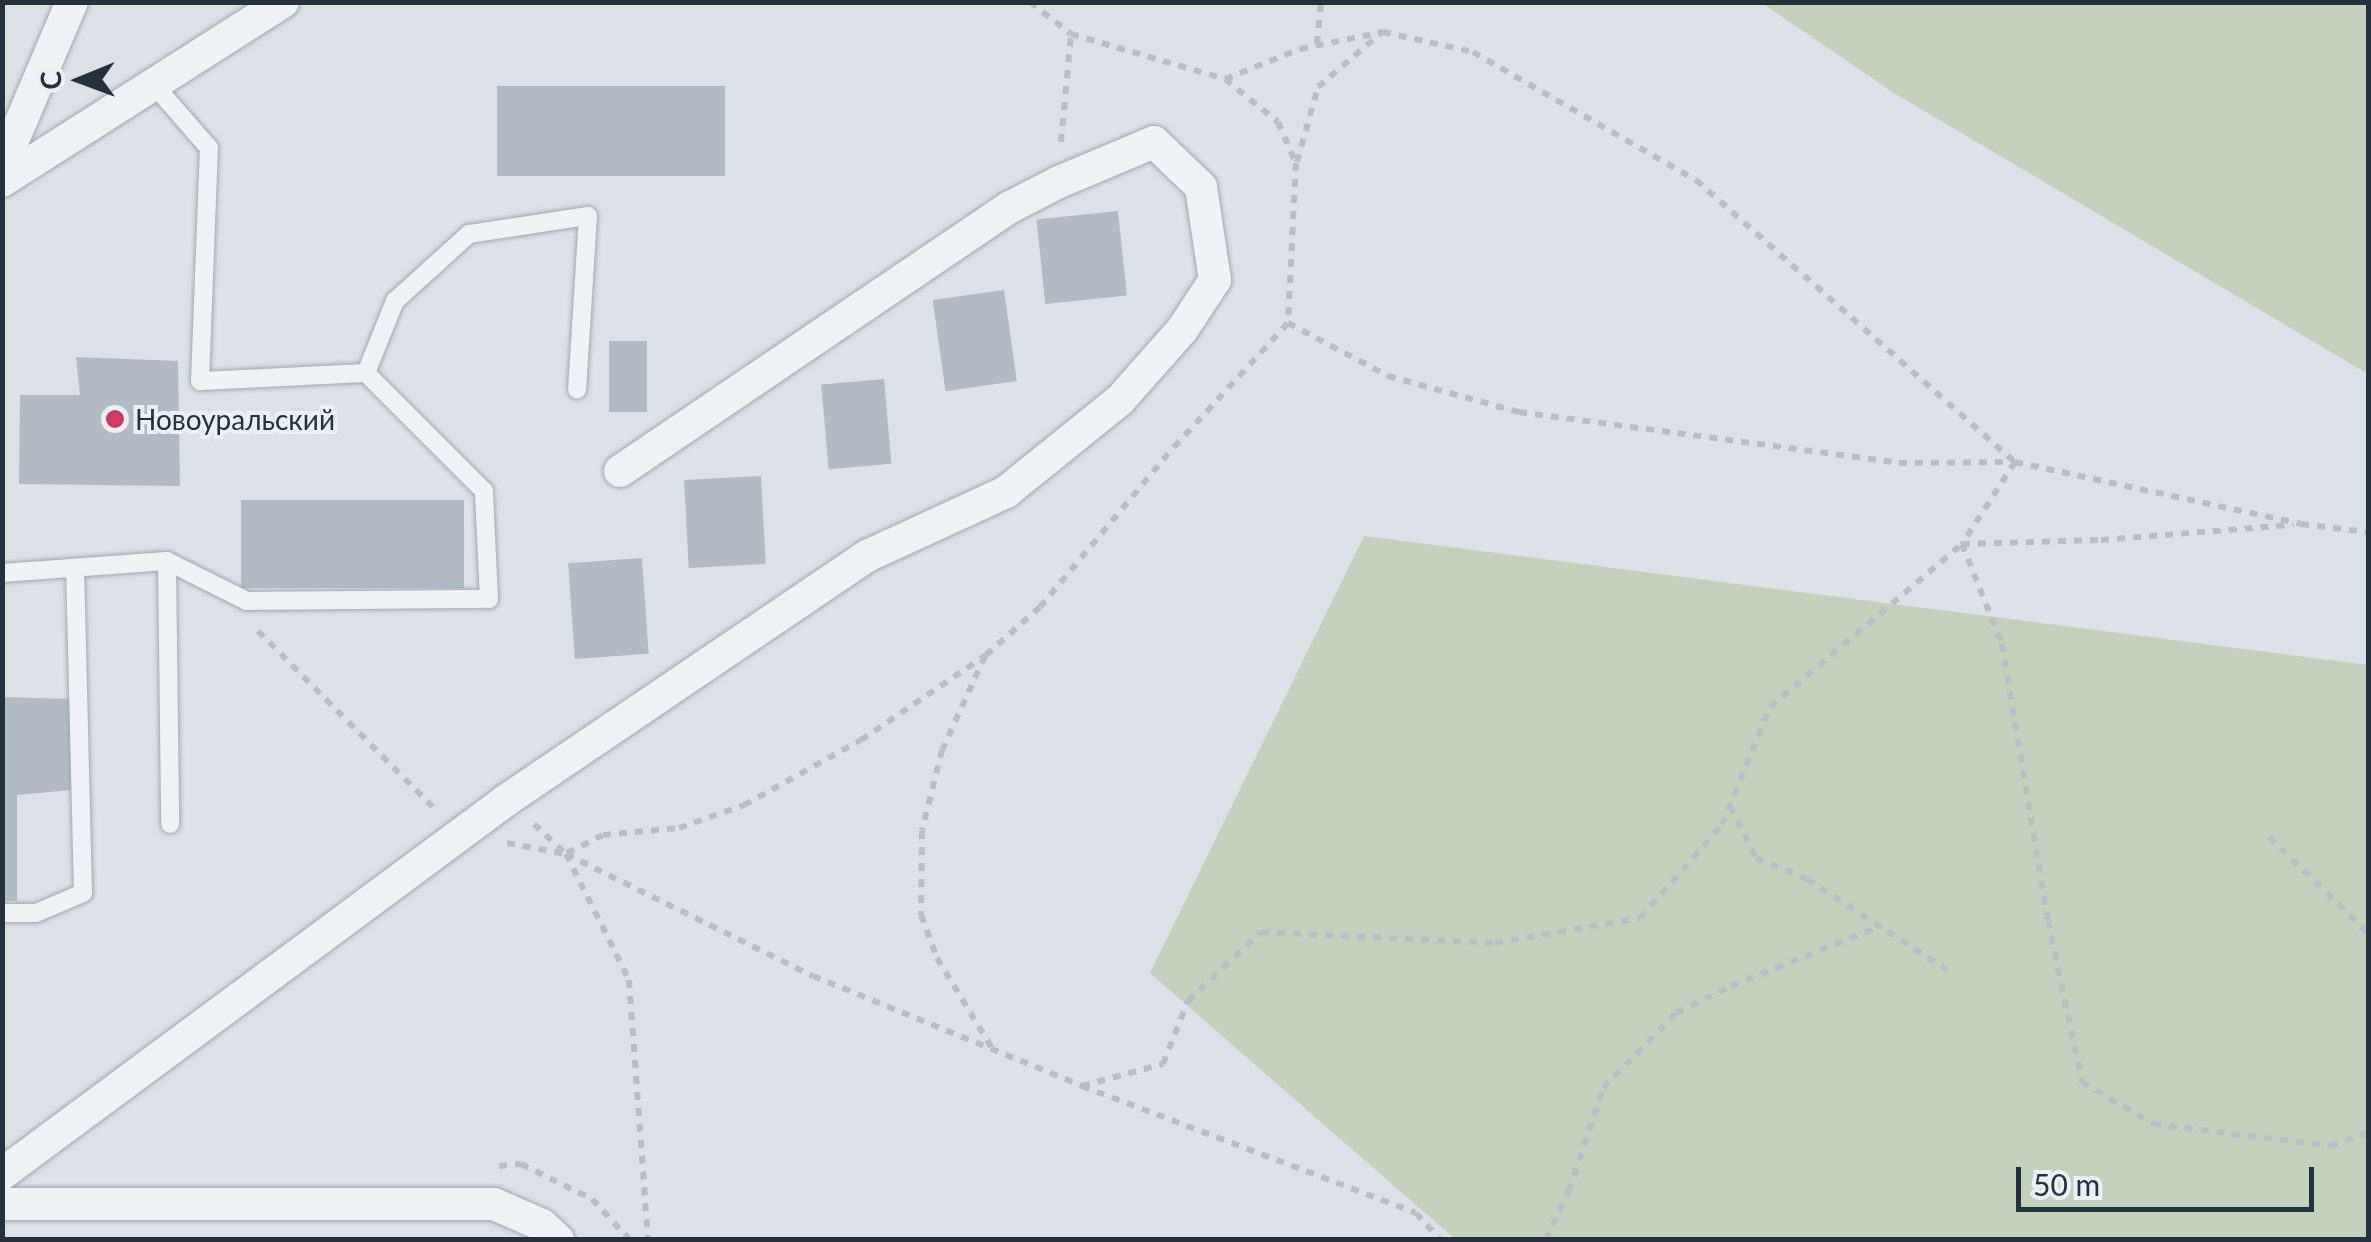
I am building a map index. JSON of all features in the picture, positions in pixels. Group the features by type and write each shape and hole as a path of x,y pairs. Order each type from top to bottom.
{"street":[{"path":"2,166 72,2"},
{"path":"2,181 283,2"},
{"path":"2,1174 460,834 867,556 1006,492 1120,400 1182,330 1215,280 1202,187 1154,142 1057,183 1010,207 620,471"},
{"path":"2,1204 494,1204 542,1225 558,1240"}],"lane":[{"path":"2,573 167,561 246,600 489,599 484,491 366,372 200,381 210,148 154,84"},
{"path":"366,372 395,300 469,234 588,216 578,390"},
{"path":"167,561 170,824"},
{"path":"2,913 36,913 83,893 75,568"}],"path":[{"path":"1030,2 1071,34 1225,80 1278,122 1296,163"},
{"path":"1317,44 1322,2"},
{"path":"1225,80 1317,44 1383,32 1473,52 1696,180 2014,462"},
{"path":"566,854 603,836 678,828 744,804 860,740 986,654 1040,607 1174,447 1288,323 1296,163 1318,87 1383,32"},
{"path":"1057,183 1071,34"},
{"path":"1288,323 1388,376 1519,412 1898,462 2014,462 2301,524 2368,532"},
{"path":"1082,1086 1163,1064 1188,1001 1261,932 1495,943 1640,918 1722,824 1770,707 1962,544 2014,462"},
{"path":"1962,544 2101,540 2301,524"},
{"path":"1962,544 2002,644 2048,921 2082,1082 2153,1124 2330,1146 2368,1133"},
{"path":"246,600 256,629 460,834"},
{"path":"986,654 942,750 922,831 920,915 936,958 992,1050"},
{"path":"1730,805 1756,858 1807,880 1946,970"},
{"path":"2269,837 2368,934"},
{"path":"566,854 813,976 1082,1086 1416,1213 1440,1240"},
{"path":"566,854 629,980 648,1240"},
{"path":"1546,1240 1569,1192 1604,1088 1676,1013 1732,986 1882,926"},
{"path":"521,1164 592,1199 630,1240"}],"green space":[{"path":"1762,3 2368,3 2368,374 1894,93"},
{"path":"1364,536 2368,665 2368,1239 1455,1239 1150,973"}],"building":[{"path":"497,86 725,86 725,176 497,176"},
{"path":"1118,211 1127,296 1045,304 1036,220"},
{"path":"1004,290 1017,381 946,391 933,300"},
{"path":"609,341 647,341 647,412 609,412"},
{"path":"76,357 178,361 180,486 19,484 20,395 80,395"},
{"path":"884,379 891,464 829,469 821,384"},
{"path":"761,476 766,564 689,568 684,480"},
{"path":"241,500 464,500 464,588 241,588"},
{"path":"642,558 649,654 575,659 568,563"},
{"path":"2,697 70,699 71,790 17,795 17,901 2,901"}],"place":[{"name":"Новоуральский","path":"115,419"}]}
